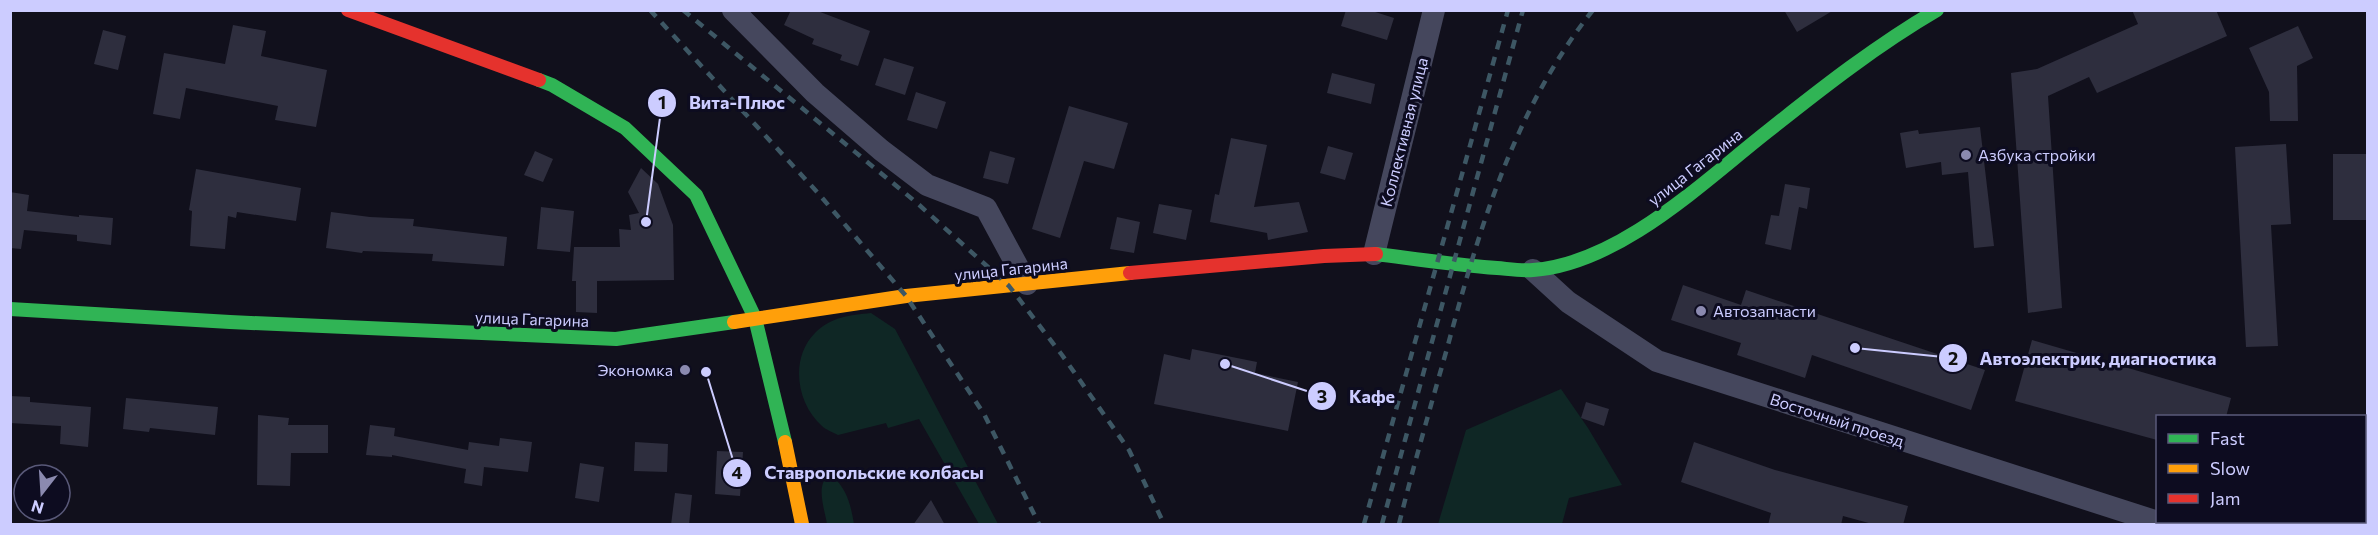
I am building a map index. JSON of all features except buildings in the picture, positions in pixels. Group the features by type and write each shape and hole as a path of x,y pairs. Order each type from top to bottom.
{"main road":[{"path":"348,10 552,85 625,128 696,195 754,318 769,369 802,525"},
{"name":"улица Гагарина","path":"10,309 230,322 616,339 906,296 1324,256 1374,254 1461,266 1533,270 1577,262 1619,241 1669,211 1768,131 1893,36 1937,10"}],"street":[{"path":"733,10 815,93 881,150 927,185 986,208 1027,284"},
{"name":"Коллективная улица","path":"1374,254 1434,10"},
{"name":"Восточный проезд","path":"1533,270 1568,302 1657,361 2156,522"}],"green space":[{"path":"871,313 895,329 998,524 979,524 919,419 888,428 886,423 838,435 822,426 806,405 799,380 799,367 807,343 827,323 848,316"},
{"path":"1561,389 1588,428 1622,485 1569,498 1562,524 1438,524 1466,430"},
{"path":"827,477 833,477 845,492 854,524 827,524 822,487"}],"railway":[{"path":"650,10 818,193 906,296 984,414 1039,524"},
{"path":"683,10 917,203 1009,286 1062,355 1129,450 1164,524"},
{"path":"1364,524 1508,10"},
{"path":"1382,524 1523,10"},
{"path":"1399,524 1473,256 1503,170 1542,87 1593,10"}],"traffic: fast":[{"path":"1376,254 1515,270 1533,270 1565,264 1597,253 1628,237 1688,196 1850,68 1937,10"},
{"path":"539,80 552,85 625,128 696,195 755,318 785,442"},
{"path":"10,309 230,322 616,339 734,322"}],"traffic: slow":[{"path":"734,322 906,296 1130,273"},
{"path":"785,442 802,524"}],"traffic: jam":[{"path":"348,10 539,80"},
{"path":"1130,273 1324,256 1376,254"}],"place":[{"name":"Азбука стройки","path":"1966,155"},
{"name":"Вита-Плюс","path":"646,222"},
{"name":"Автозапчасти","path":"1701,311"},
{"name":"Автоэлектрик, диагностика","path":"1855,348"},
{"name":"Кафе","path":"1225,364"},
{"name":"Экономка","path":"685,370"},
{"name":"Ставропольские колбасы","path":"706,372"}]}
